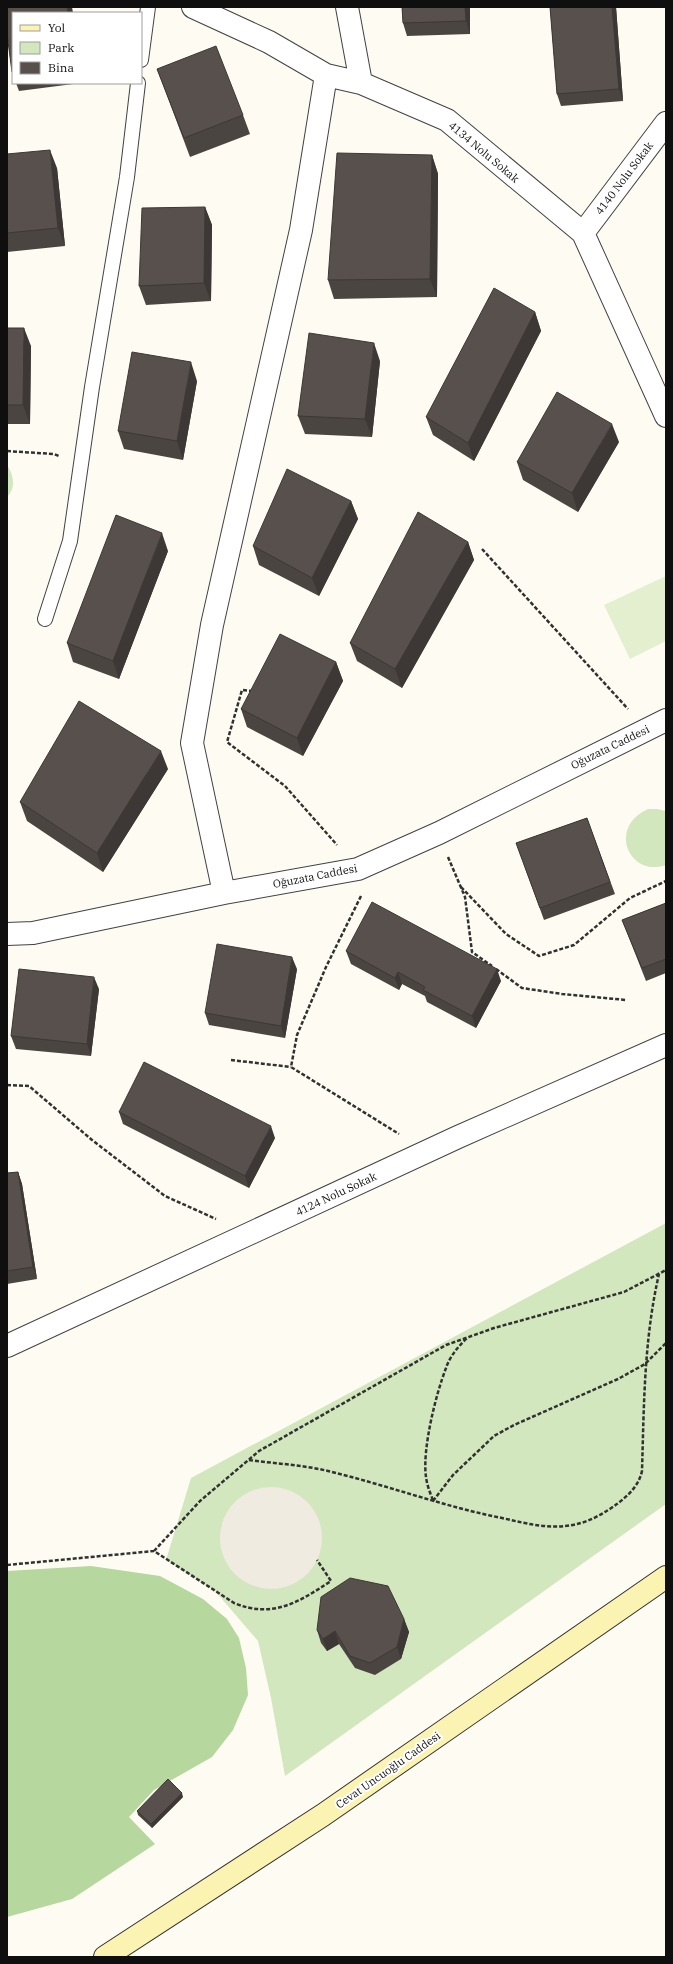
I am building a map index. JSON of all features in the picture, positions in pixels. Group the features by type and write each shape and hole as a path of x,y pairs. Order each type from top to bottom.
{"street":[{"name":"4134 Nolu Sokak","path":"193,7 269,42 326,75 361,83 446,120 583,233 666,416"},
{"path":"347,7 361,83"},
{"path":"224,893 192,743 212,624 301,230 326,75"},
{"name":"4140 Nolu Sokak","path":"583,233 666,123"},
{"name":"Oğuzata Caddesi","path":"7,934 33,933 224,893 358,869 438,833 666,720"},
{"name":"4124 Nolu Sokak","path":"7,1346 426,1152 666,1045"},
{"name":"Cevat Uncuoğlu Caddesi","path":"105,1957 323,1815 666,1577"}],"lane":[{"path":"142,52 148,7"},
{"path":"46,619 70,541 127,177 138,84"}],"path":[{"path":"7,451 54,454 81,467"},
{"path":"482,549 646,729"},
{"path":"254,691 242,690 227,742 285,786 358,869 362,899 326,967 300,1028 291,1066"},
{"path":"438,833 465,897 472,952 522,988 562,994 626,1000"},
{"path":"460,885 506,934 539,956 574,945 630,898 666,881"},
{"path":"231,1060 291,1066 426,1152"},
{"path":"7,1085 29,1086 92,1140 165,1196 249,1234"},
{"path":"154,1551 200,1501 259,1451 387,1377 446,1345 467,1337 624,1292 666,1270"},
{"path":"249,1460 312,1468 336,1473 470,1512 537,1526 549,1527 578,1524 613,1507 624,1499 641,1479 645,1364 650,1319 659,1274"},
{"path":"433,1501 426,1477 426,1455 432,1416 446,1368 455,1351 467,1337"},
{"path":"433,1501 453,1475 494,1436 514,1425 618,1379 645,1364 666,1343"},
{"path":"7,1565 154,1551 234,1603 246,1608 261,1609 280,1608 306,1597 331,1581 317,1560"}],"green space":[{"path":"7,465 11,473 13,486 7,497"},
{"path":"666,576 666,641 630,659 604,605"},
{"path":"648,809 666,811 666,865 653,867 642,864 633,858 628,849 626,838 628,827 635,817"},
{"path":"666,1223 666,1504 285,1776 271,1698 258,1641 215,1591 166,1560 191,1478"},
{"path":"91,1566 160,1576 203,1599 227,1619 239,1638 246,1668 248,1695 233,1730 212,1757 154,1790 129,1817 155,1844 72,1899 7,1917 7,1571"}],"shaded area":[{"path":"271,1487 291,1491 307,1502 318,1518 322,1538 318,1558 307,1574 291,1585 271,1589 251,1585 235,1574 224,1558 220,1538 224,1518 235,1502 251,1491"}],"building":[{"path":"7,7 67,7 68,12 12,12 12,72 7,34"},
{"path":"402,7 465,7 466,21 403,23"},
{"path":"550,7 612,7 619,89 557,94"},
{"path":"216,46 243,115 184,138 157,69"},
{"path":"50,150 58,228 7,233 7,154"},
{"path":"337,153 432,155 430,279 328,280"},
{"path":"205,207 204,283 139,286 142,208"},
{"path":"494,288 535,312 468,443 426,417"},
{"path":"7,328 24,328 23,405 7,405"},
{"path":"309,333 374,343 365,419 298,416"},
{"path":"132,352 191,362 177,441 118,431"},
{"path":"557,392 612,424 572,493 517,462"},
{"path":"287,469 351,501 312,578 253,546"},
{"path":"418,512 468,542 395,669 350,643"},
{"path":"116,515 162,533 113,661 67,643"},
{"path":"280,634 336,662 297,738 241,709"},
{"path":"79,701 161,751 97,853 20,802"},
{"path":"587,818 610,882 540,908 516,843"},
{"path":"372,902 497,969 472,1016 423,990 425,987 398,972 395,978 346,951"},
{"path":"666,903 666,959 642,968 622,920"},
{"path":"217,944 292,957 281,1026 205,1013"},
{"path":"19,969 94,977 87,1044 11,1036"},
{"path":"144,1062 271,1126 245,1176 119,1112"},
{"path":"18,1172 33,1267 7,1271 7,1173"},
{"path":"350,1578 388,1586 404,1619 397,1647 370,1663 350,1656 335,1631 323,1639 317,1630 321,1597"},
{"path":"168,1779 182,1793 151,1824 137,1811"}]}
